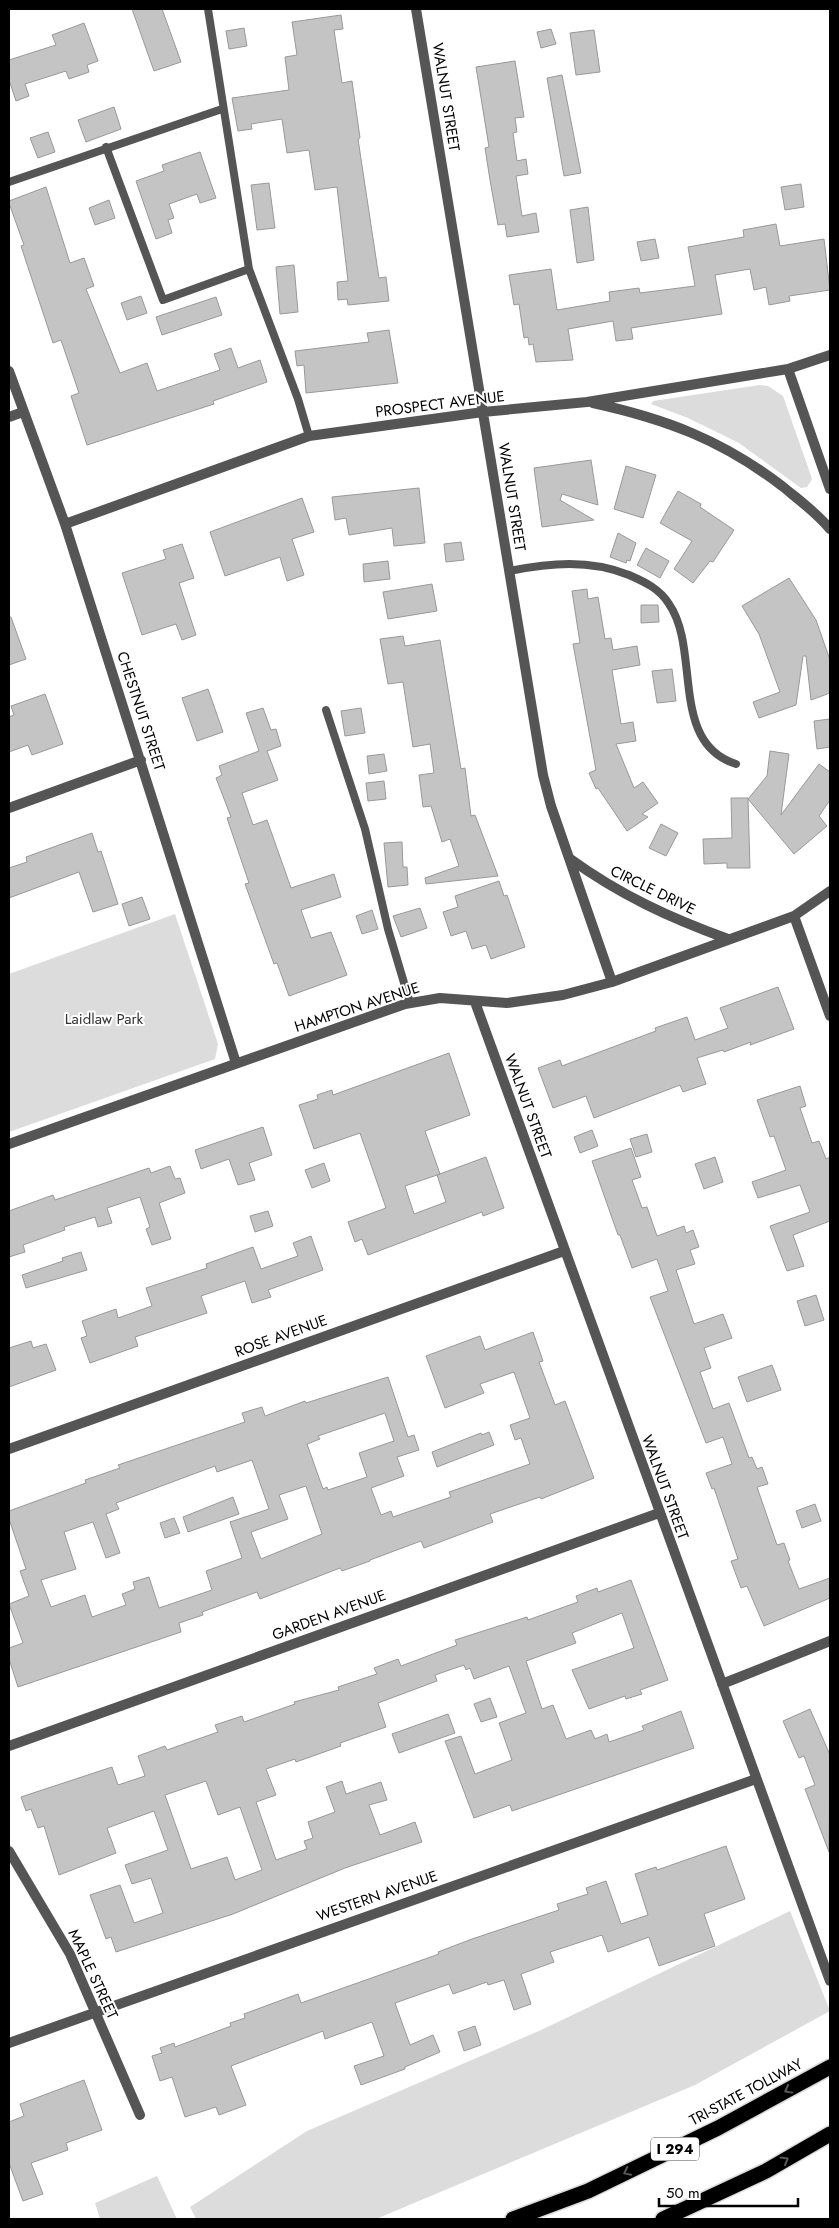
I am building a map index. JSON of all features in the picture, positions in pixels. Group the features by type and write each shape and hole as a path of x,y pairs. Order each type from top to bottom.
{"highway":[{"name":"TRI-STATE TOLLWAY","path":"513,2219 588,2191 710,2133 830,2067"},
{"path":"662,2219 766,2171 830,2134"}],"street":[{"name":"WALNUT STREET","path":"416,9 543,775 569,858 612,982"},
{"name":"PROSPECT AVENUE","path":"65,524 309,436 483,412 587,402 788,369 830,355"},
{"path":"788,369 830,490"},
{"name":"CHESTNUT STREET","path":"9,371 65,524 236,1063"},
{"path":"587,402 641,413 724,447 760,469 792,494 820,517 830,530"},
{"path":"9,417 23,412"},
{"path":"9,808 140,760"},
{"name":"CIRCLE DRIVE","path":"569,858 625,895 681,922 728,939"},
{"name":"HAMPTON AVENUE","path":"9,1144 410,1003 440,998 507,1003 563,995 612,982 794,916 830,891"},
{"path":"794,916 830,1016"},
{"name":"WALNUT STREET","path":"475,1002 830,1981"},
{"name":"ROSE AVENUE","path":"9,1450 564,1251"},
{"name":"GARDEN AVENUE","path":"9,1746 659,1513"},
{"path":"722,1684 830,1641"},
{"name":"WESTERN AVENUE","path":"9,2043 756,1779"},
{"name":"MAPLE STREET","path":"9,1851 70,1954 140,2115"}],"lane":[{"path":"208,9 222,109 249,269 309,436"},
{"path":"9,182 106,147 222,109"},
{"path":"106,147 163,300 249,269"},
{"path":"509,571 543,564 567,563 596,566 620,572 653,587 663,596 675,615 691,700 700,736 709,749 723,760 736,764"},
{"path":"326,710 365,829 388,929 410,1003"}],"green space":[{"path":"760,385 768,386 783,396 812,479 807,487 801,488 739,443 688,418 651,404 653,401"},
{"name":"Laidlaw Park","path":"175,914 218,1044 215,1059 9,1132 9,974"},
{"path":"790,1911 830,2011 695,2085 376,2219 196,2219 190,2207 307,2131 541,2030"},
{"path":"157,2176 177,2219 100,2219 95,2203"}],"building":[{"path":"132,9 162,9 181,62 154,71"},
{"path":"341,15 343,29 334,30 342,83 352,81 360,138 358,139 379,278 386,277 389,301 348,305 347,299 338,300 337,282 348,281 337,187 315,190 309,150 287,153 282,119 251,124 252,129 238,131 232,98 289,90 285,57 297,55 292,22"},
{"path":"84,23 98,61 87,65 89,72 69,79 66,71 25,84 29,96 16,101 9,80 9,60 56,45 52,35"},
{"path":"244,28 247,46 229,49 226,31"},
{"path":"551,29 556,44 541,48 537,32"},
{"path":"594,30 600,72 576,75 570,33"},
{"path":"515,61 524,117 515,118 517,132 513,133 517,161 526,159 528,174 516,176 522,216 536,213 539,232 507,237 505,224 498,225 485,148 489,147 476,67"},
{"path":"562,75 581,173 564,176 547,78"},
{"path":"114,107 121,129 86,142 78,120"},
{"path":"48,132 55,152 38,158 30,138"},
{"path":"200,152 216,198 200,203 197,194 169,204 174,218 168,220 172,233 156,239 136,181 164,171 162,165"},
{"path":"269,183 275,228 257,230 251,185"},
{"path":"801,184 804,207 785,210 781,187"},
{"path":"46,187 70,263 84,258 94,286 86,289 120,373 147,363 157,391 220,370 214,354 231,348 238,368 260,360 267,382 213,401 214,404 87,445 71,396 79,393 61,340 53,343 21,246 24,245 9,203 9,201"},
{"path":"109,200 115,218 95,225 89,208"},
{"path":"588,207 594,260 577,263 570,210"},
{"path":"776,224 780,246 824,239 830,290 789,296 790,301 769,305 766,287 754,290 750,269 715,275 722,314 631,328 633,339 616,341 613,321 568,329 573,360 536,362 533,344 529,345 528,337 524,338 519,304 514,305 509,275 551,269 557,310 610,301 609,292 639,288 640,293 695,286 688,247 744,237 743,230"},
{"path":"655,239 659,258 641,261 637,242"},
{"path":"294,265 298,312 280,314 276,267"},
{"path":"141,296 147,313 127,320 121,303"},
{"path":"216,297 222,315 162,335 156,317"},
{"path":"389,330 398,383 306,393 304,365 297,366 295,351 369,342 367,333"},
{"path":"591,460 598,505 562,494 560,500 594,520 542,527 534,468"},
{"path":"626,466 656,475 643,518 614,509"},
{"path":"419,488 425,543 394,546 392,528 349,535 346,518 335,520 332,497"},
{"path":"678,491 701,504 700,507 734,530 713,562 710,561 693,583 674,569 692,541 660,523"},
{"path":"302,498 314,532 292,539 304,575 287,581 280,557 225,576 210,532"},
{"path":"618,533 636,543 630,561 627,560 626,563 610,557"},
{"path":"461,542 464,560 446,562 444,544"},
{"path":"182,544 194,578 179,583 196,635 182,640 176,624 142,635 122,573 166,559 163,550"},
{"path":"646,548 669,561 660,578 637,565"},
{"path":"388,561 390,579 364,582 363,564"},
{"path":"789,578 816,620 830,660 830,693 811,700 806,656 803,656 796,705 759,718 753,702 780,692 759,634 742,606"},
{"path":"432,584 437,611 388,619 383,592"},
{"path":"587,589 588,599 598,597 605,639 611,638 613,650 637,646 640,665 612,670 621,724 633,722 636,741 616,744 634,788 643,782 658,803 642,814 648,817 627,831 598,788 596,789 589,773 596,770 573,644 580,643 572,591"},
{"path":"641,605 658,605 659,622 641,623"},
{"path":"9,617 11,617 26,659 9,665"},
{"path":"403,636 405,646 440,640 461,769 465,768 471,816 475,815 498,876 426,884 425,878 459,866 450,839 442,842 431,806 423,807 419,775 434,773 430,744 413,747 403,682 388,684 380,639"},
{"path":"672,669 676,701 657,703 652,671"},
{"path":"208,689 223,732 197,741 182,698"},
{"path":"45,694 63,744 32,755 28,745 9,752 9,717 14,715 11,706"},
{"path":"263,708 271,730 276,729 281,746 267,751 278,780 242,793 253,825 267,820 291,888 334,874 341,897 301,910 311,938 331,932 347,975 289,996 277,963 274,964 245,884 249,883 227,818 231,817 216,778 222,775 219,766 259,751 246,713"},
{"path":"361,708 365,733 345,736 341,711"},
{"path":"830,719 830,747 817,749 814,721"},
{"path":"770,751 789,754 781,815 819,764 830,772 830,800 819,816 827,826 794,854 748,799 767,776"},
{"path":"384,754 387,771 369,774 367,756"},
{"path":"384,781 386,799 368,801 366,783"},
{"path":"731,798 748,798 750,868 727,868 727,863 704,864 703,839 732,838"},
{"path":"661,824 678,833 666,856 649,848"},
{"path":"92,833 98,852 101,851 118,904 93,912 79,872 9,898 9,868 27,862 26,857"},
{"path":"402,842 403,867 407,867 408,885 388,887 384,843"},
{"path":"499,881 504,896 507,895 525,947 491,959 486,945 472,949 466,931 451,936 443,912 458,907 455,896"},
{"path":"142,897 150,919 129,926 122,904"},
{"path":"420,908 427,928 401,937 393,916"},
{"path":"372,910 378,929 362,934 356,916"},
{"path":"778,987 794,1029 750,1045 751,1042 724,1052 723,1050 697,1058 706,1084 683,1092 680,1085 594,1118 586,1096 553,1108 538,1068 560,1060 562,1066 656,1031 655,1028 687,1017 695,1040 728,1028 720,1008"},
{"path":"449,1053 470,1115 425,1131 440,1174 486,1157 504,1208 483,1216 482,1212 368,1255 362,1239 355,1242 348,1222 386,1208 360,1133 314,1149 299,1105 318,1099 317,1095 332,1090 333,1095","holes":["437,1175 446,1202 414,1214 405,1186"]},
{"path":"800,1086 806,1106 800,1108 812,1143 819,1141 826,1159 830,1157 830,1221 793,1235 804,1266 787,1271 770,1226 810,1212 800,1185 758,1198 752,1182 786,1170 774,1136 770,1137 757,1100"},
{"path":"263,1127 272,1155 249,1163 255,1180 238,1185 229,1159 201,1169 195,1150"},
{"path":"592,1130 598,1146 580,1153 574,1137"},
{"path":"647,1134 652,1152 636,1157 630,1139"},
{"path":"631,1148 641,1177 632,1180 642,1208 647,1207 657,1236 684,1226 686,1233 693,1230 699,1247 690,1250 695,1264 676,1270 694,1324 723,1314 732,1338 704,1348 711,1368 700,1372 713,1409 729,1403 749,1458 752,1457 757,1469 762,1467 768,1484 757,1487 777,1545 784,1543 790,1560 788,1561 799,1589 830,1578 830,1598 764,1626 747,1586 741,1588 731,1561 738,1559 714,1488 712,1489 706,1473 732,1464 723,1437 706,1443 650,1297 668,1291 657,1259 632,1268 620,1235 618,1235 592,1161"},
{"path":"715,1157 723,1182 704,1189 695,1164"},
{"path":"324,1163 330,1181 312,1188 305,1170"},
{"path":"170,1166 175,1179 180,1178 185,1193 159,1203 171,1239 152,1245 146,1229 150,1227 140,1197 107,1208 112,1223 98,1227 95,1217 64,1227 65,1230 23,1245 25,1252 9,1257 9,1211 53,1195 55,1200 149,1168 151,1173"},
{"path":"268,1211 273,1226 255,1232 250,1216"},
{"path":"311,1236 323,1270 268,1290 271,1297 252,1303 245,1281 201,1296 207,1313 135,1337 138,1346 90,1363 81,1338 87,1336 82,1321 116,1309 118,1318 152,1306 146,1288 207,1268 206,1264 253,1247 261,1269 298,1256 293,1243"},
{"path":"81,1252 87,1270 26,1288 22,1275 63,1261 62,1258"},
{"path":"816,1295 824,1320 805,1326 797,1301"},
{"path":"533,1332 543,1361 539,1362 555,1405 565,1401 594,1478 541,1499 540,1497 490,1514 493,1522 424,1548 421,1541 342,1571 340,1568 260,1599 257,1592 202,1612 203,1615 179,1623 181,1632 18,1687 9,1659 9,1648 23,1643 9,1604 29,1596 20,1571 26,1569 9,1519 9,1511 86,1483 85,1480 120,1468 118,1465 245,1422 242,1413 262,1407 265,1416 305,1401 306,1403 388,1377 408,1437 414,1435 419,1450 397,1457 404,1476 371,1488 381,1515 391,1511 393,1517 451,1497 449,1492 530,1464 521,1438 515,1440 510,1425 530,1418 514,1372 480,1384 484,1393 445,1408 426,1356 480,1336 485,1350","holes":["385,1413 394,1441 359,1453 367,1477 328,1490 327,1487 323,1489 307,1444 320,1439 318,1436","252,1460 269,1509 230,1522 242,1558 206,1571 212,1590 159,1608 149,1577 133,1582 135,1589 122,1594 126,1605 92,1617 85,1595 51,1607 41,1580 76,1569 64,1532 93,1522 106,1558 120,1553 106,1514 119,1509 116,1503 215,1466 217,1472","306,1486 322,1534 261,1559 251,1532 288,1519 279,1495"]},
{"path":"31,1341 33,1348 46,1344 56,1370 9,1387 9,1348"},
{"path":"772,1365 781,1390 747,1402 738,1377"},
{"path":"489,1432 494,1445 437,1467 432,1452 481,1433 482,1435"},
{"path":"233,1497 239,1514 188,1532 183,1517"},
{"path":"815,1504 821,1521 802,1528 796,1511"},
{"path":"174,1518 180,1533 165,1538 160,1523"},
{"path":"631,1580 668,1680 640,1690 642,1694 626,1699 625,1696 589,1709 572,1670 634,1648 622,1613 572,1633 576,1643 526,1661 542,1709 553,1705 566,1739 591,1730 595,1739 607,1734 609,1742 644,1730 642,1726 681,1711 694,1748 512,1811 510,1805 474,1818 445,1741 461,1736 475,1774 512,1760 499,1723 526,1713 509,1666 474,1679 470,1668 466,1670 464,1665 435,1675 437,1681 378,1703 386,1727 340,1743 341,1746 296,1762 295,1759 266,1769 276,1795 256,1802 276,1860 307,1849 304,1841 313,1838 308,1822 335,1812 326,1787 342,1781 346,1794 381,1782 387,1800 369,1805 380,1835 415,1822 422,1842 345,1868 233,1914 116,1952 111,1937 106,1939 90,1895 120,1885 134,1923 163,1913 151,1878 132,1884 125,1865 168,1850 154,1811 107,1828 116,1853 59,1875 44,1826 38,1828 31,1809 26,1811 21,1797 112,1767 118,1785 145,1776 138,1756 165,1746 167,1750 218,1732 215,1725 242,1716 244,1722 295,1704 294,1702 339,1690 338,1687 377,1674 374,1668 398,1659 401,1666 457,1645 455,1640 527,1617 528,1620 578,1602 576,1596 597,1588 598,1592","holes":["206,1781 218,1815 240,1807 262,1870 235,1880 227,1857 191,1869 165,1795"]},
{"path":"490,1698 497,1717 481,1722 474,1704"},
{"path":"810,1709 830,1755 829,1852 805,1789 815,1785 804,1756 799,1758 783,1721"},
{"path":"448,1714 455,1733 399,1753 392,1734"},
{"path":"726,1846 745,1899 704,1914 715,1946 659,1966 649,1937 608,1952 602,1935 550,1952 554,1962 521,1974 531,2004 514,2010 504,1980 488,1985 487,1982 453,1994 449,1984 395,2003 410,2045 433,2035 440,2052 405,2067 405,2069 361,2085 354,2066 384,2056 372,2022 325,2039 323,2031 231,2066 246,2105 219,2115 216,2107 185,2117 172,2077 160,2081 152,2056 162,2053 160,2048 174,2043 175,2047 231,2026 230,2023 245,2018 244,2014 298,1994 301,2003 439,1954 438,1952 472,1939 559,1910 557,1904 588,1894 586,1888 606,1881 621,1924 648,1915 635,1874 656,1867 657,1870"},
{"path":"475,2026 481,2045 464,2051 458,2032"},
{"path":"84,2080 102,2130 66,2143 68,2150 31,2163 43,2194 23,2201 9,2163 9,2122 24,2116 20,2104"}]}
